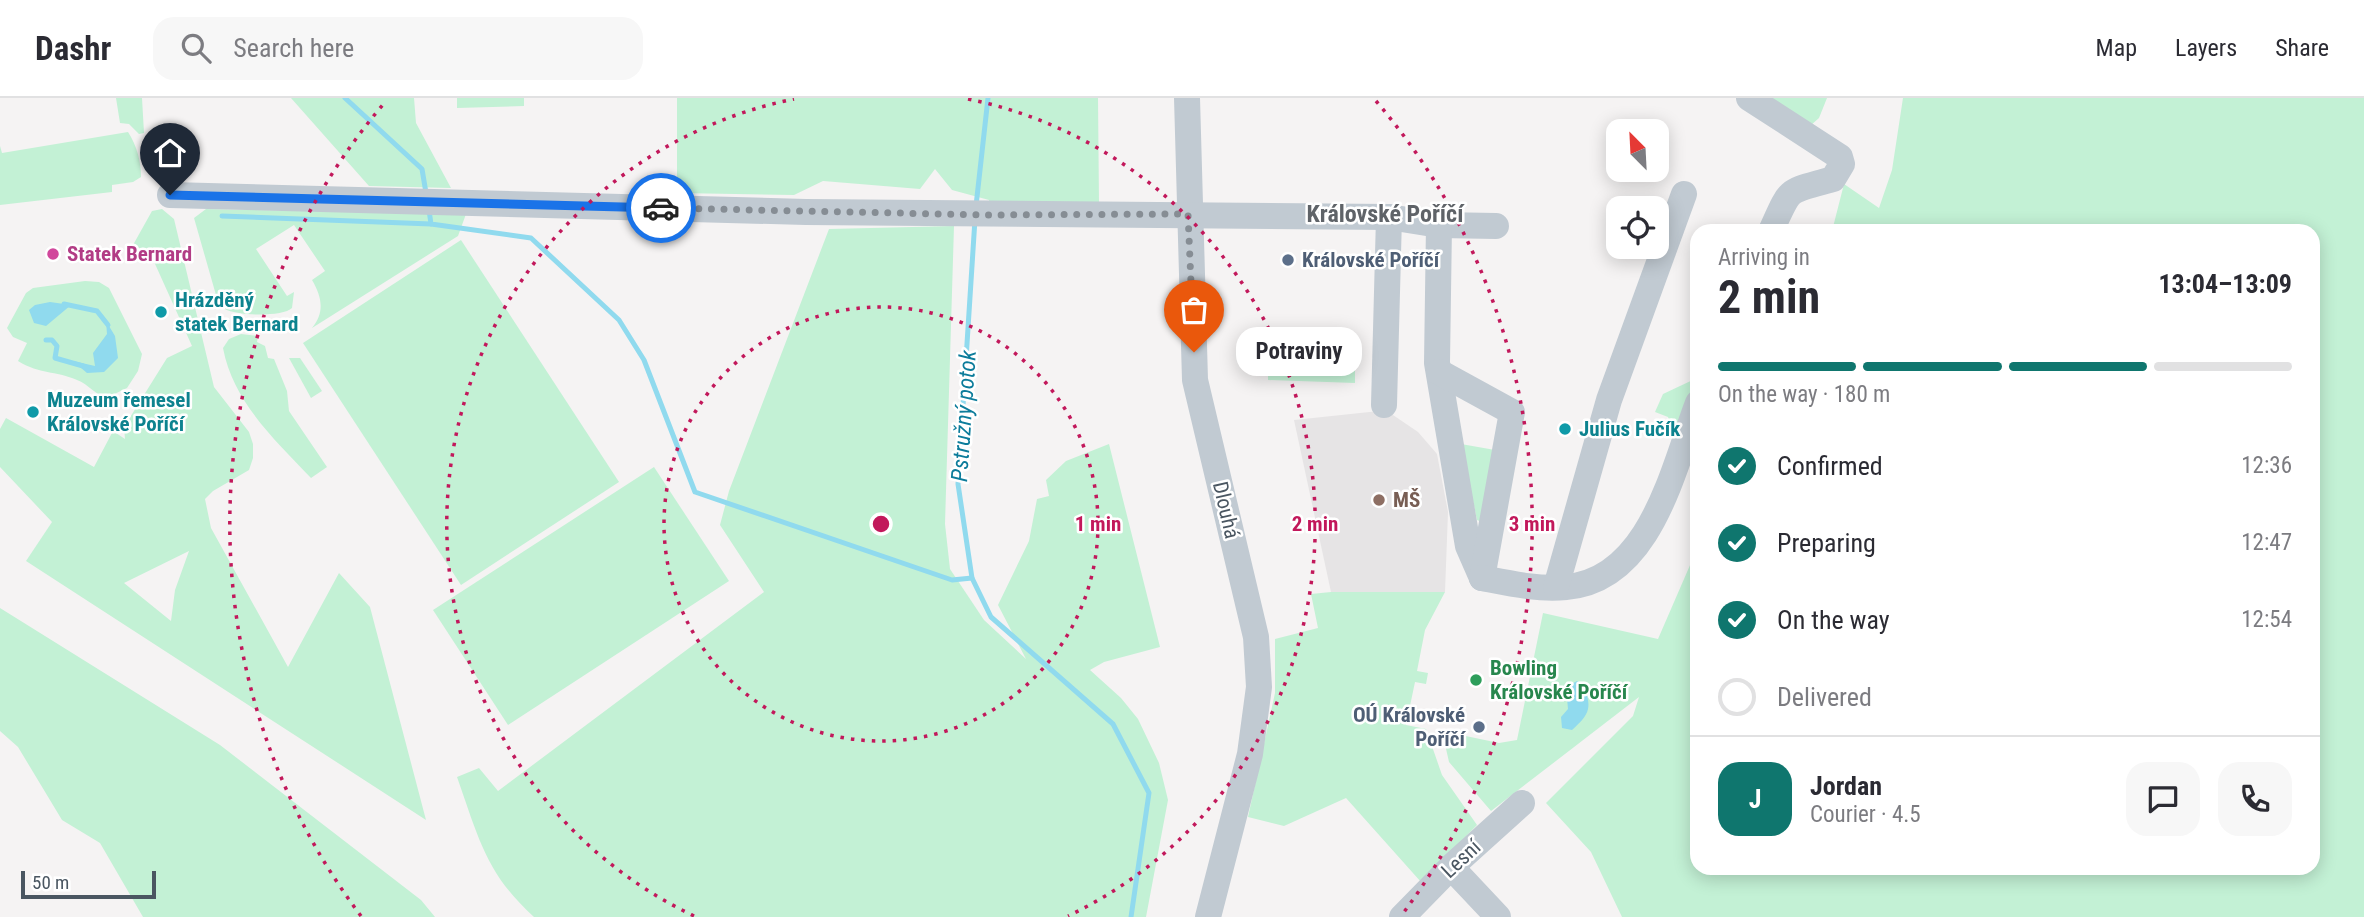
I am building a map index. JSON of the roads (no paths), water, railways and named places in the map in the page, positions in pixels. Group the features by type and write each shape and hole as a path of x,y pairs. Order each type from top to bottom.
{"street":[{"name":"Dlouhá","path":"1187,98 1188,214 1195,380 1256,638 1259,687 1250,754 1208,917"},
{"path":"1749,98 1840,157 1842,164 1833,179 1794,188 1787,194 1774,224"},
{"path":"1556,587 1609,400 1684,194"},
{"path":"170,195 988,215 1188,214 1389,218 1439,225 1496,226"},
{"path":"1384,405 1389,218"},
{"path":"1439,225 1439,372 1468,546 1482,579"},
{"path":"1439,372 1512,412 1482,579"},
{"path":"1482,579 1569,587 1605,575 1624,562 1650,528 1690,424"},
{"name":"Lesní","path":"1402,917 1451,867 1522,803"},
{"path":"1451,867 1498,917"}],"water":[{"path":"50,302 71,305 46,326 34,323 29,310 35,305"},
{"path":"106,321 115,336 118,358 104,372 87,373 73,361 95,366 93,353 107,334"},
{"path":"1577,681 1583,684 1588,698 1588,709 1572,730 1562,728 1561,717 1568,709 1566,687"}],"waterway":[{"path":"345,98 422,169 426,193"},
{"name":"Pstružný potok","path":"976,206 988,98"},
{"path":"429,210 431,224 531,238 619,320 644,360 695,492 952,580 972,578"},
{"path":"222,216 431,224"},
{"name":"Pstružný potok","path":"975,219 958,484 972,578 991,617 1113,724 1149,793 1131,917"},
{"path":"64,304 97,311 108,325"},
{"path":"46,340 52,340 57,346 55,358 83,366"}],"place":[{"name":"Statek Bernard","path":"53,254"},
{"name":"Královské Poříčí","path":"1288,260"},
{"name":"Hrázděný statek Bernard","path":"161,312"},
{"name":"Potraviny","path":"1194,352"},
{"name":"Muzeum řemesel Královské Poříčí","path":"33,412"},
{"name":"Julius Fučík","path":"1565,429"},
{"name":"MŠ","path":"1379,500"},
{"name":"Bowling Královské Poříčí","path":"1476,680"},
{"name":"OÚ Královské Poříčí","path":"1479,727"}],"district":[{"name":"Královské Poříčí","path":"1385,214"}]}
